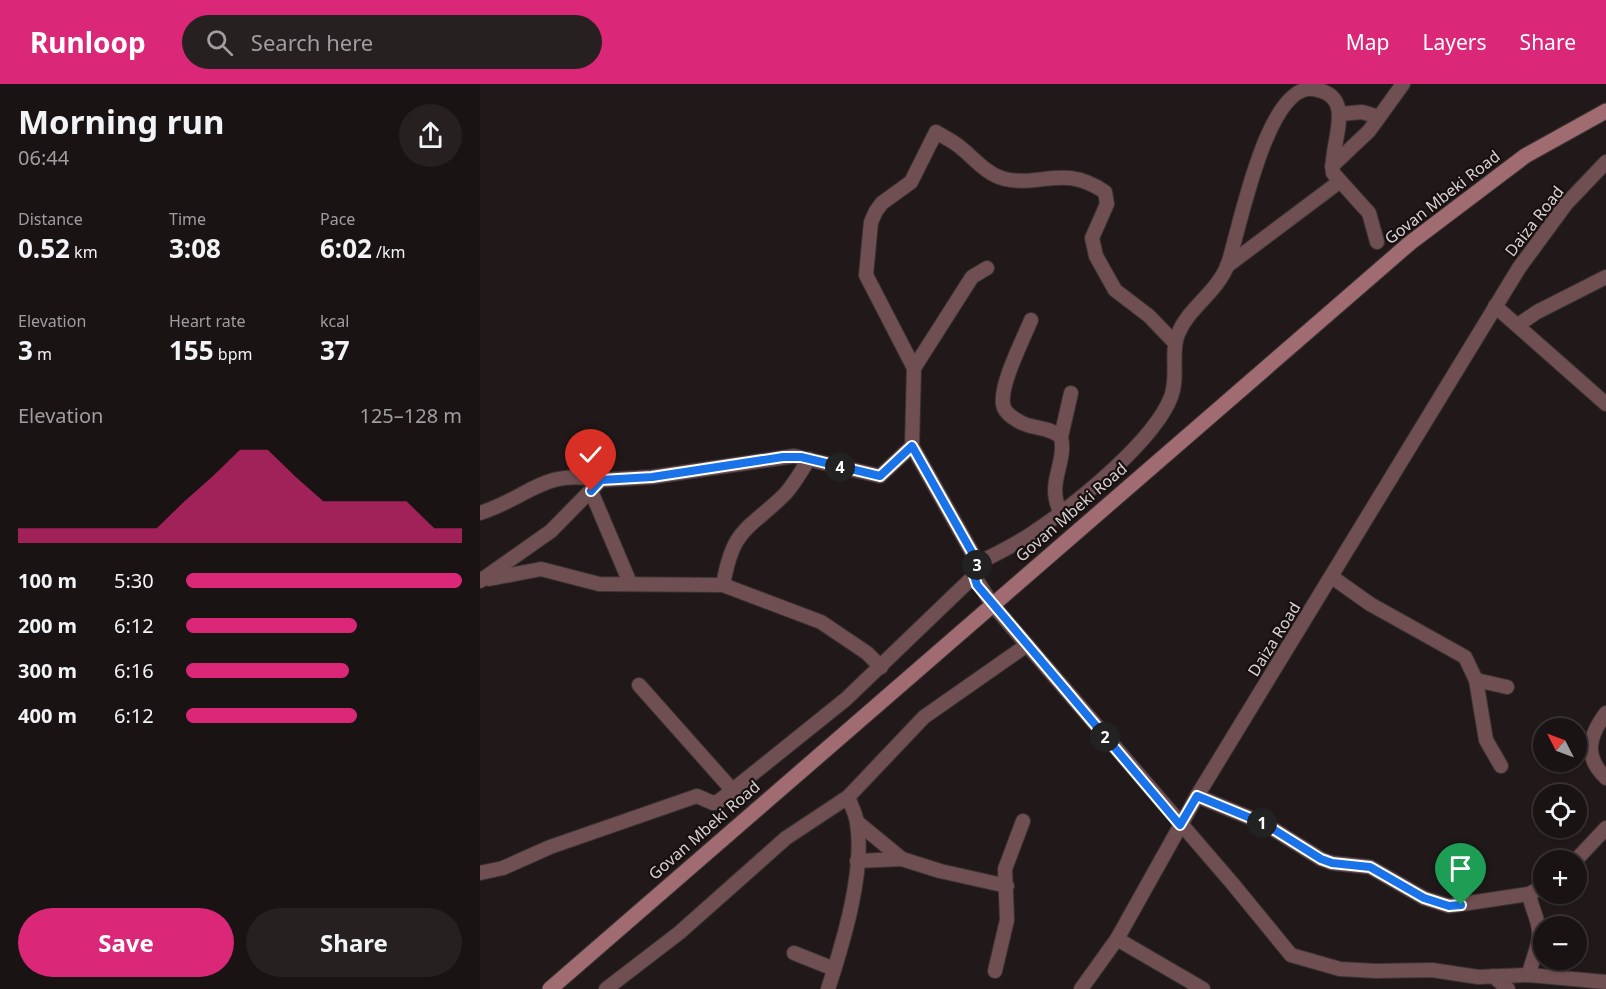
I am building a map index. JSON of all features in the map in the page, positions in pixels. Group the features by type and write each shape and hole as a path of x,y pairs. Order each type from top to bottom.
{"main road":[{"name":"Govan Mbeki Road","path":"550,989 992,604 1448,212 1525,156 1606,111"}],"street":[{"path":"1332,166 1359,142 1403,84"},
{"path":"480,873 503,868 550,848 693,797 701,797 715,803 734,792 881,667 976,570 1061,513 1133,449 1162,414 1174,386 1175,343 1182,327 1212,291 1227,266 1252,172 1286,103 1299,91 1317,89 1332,99 1340,114 1332,166 1339,182 1369,213 1377,242"},
{"path":"1340,114 1362,112 1379,117"},
{"path":"1175,343 1149,316 1115,290 1096,256 1092,238 1107,204 1105,192 1091,183 1074,178 1052,177 1021,180 1000,178 959,146 936,132 911,182 882,203 876,211 866,257 869,283 914,368 912,446 992,604 1291,955 1340,969 1432,970 1478,977 1529,975 1606,982"},
{"name":"Daiza Road","path":"1081,989 1117,939 1197,796 1495,306 1540,236 1566,204 1606,162"},
{"path":"1227,266 1339,182"},
{"path":"914,368 972,277 987,268"},
{"path":"1518,325 1537,312 1606,277"},
{"path":"1495,306 1606,404"},
{"path":"1031,320 1005,387 1003,406 1007,413 1019,422 1048,429 1061,437"},
{"path":"1061,513 1056,503 1054,490 1062,451 1061,437 1071,393"},
{"path":"480,513 506,504 534,486 557,477 601,480 652,477 794,456 880,476 912,446"},
{"path":"723,585 726,566 738,536 753,520 786,493 809,459"},
{"path":"480,581 551,531 601,480"},
{"path":"591,491 630,583"},
{"path":"480,581 541,569 592,583 723,585 821,622 867,653 881,667"},
{"path":"1332,577 1370,604 1465,657 1476,680 1486,740 1501,766"},
{"path":"606,989 679,933 786,838 848,797 924,717 1027,645"},
{"path":"1476,680 1507,687"},
{"path":"639,685 734,792"},
{"path":"1606,713 1591,736 1589,749 1592,760 1606,778"},
{"path":"1197,796 1265,824 1321,859 1332,863 1370,867 1437,903 1461,905 1533,892"},
{"path":"828,989 848,919 857,861 857,822 848,797"},
{"path":"996,971 1007,920 1006,862 1023,821"},
{"path":"857,822 902,859"},
{"path":"1586,850 1606,829"},
{"path":"857,861 902,859 940,871 1007,886"},
{"path":"1529,894 1540,930 1539,945 1532,956 1529,975"},
{"path":"1117,939 1203,989"},
{"path":"794,952 834,969"},
{"path":"1492,976 1508,989"}],"route":[{"path":"591,491 601,480 652,477 783,457 801,457 880,476 912,446 940,500 978,563 974,576 977,585 1180,825 1197,796 1265,824 1321,859 1332,863 1370,867 1424,898 1449,906 1461,905"}]}
